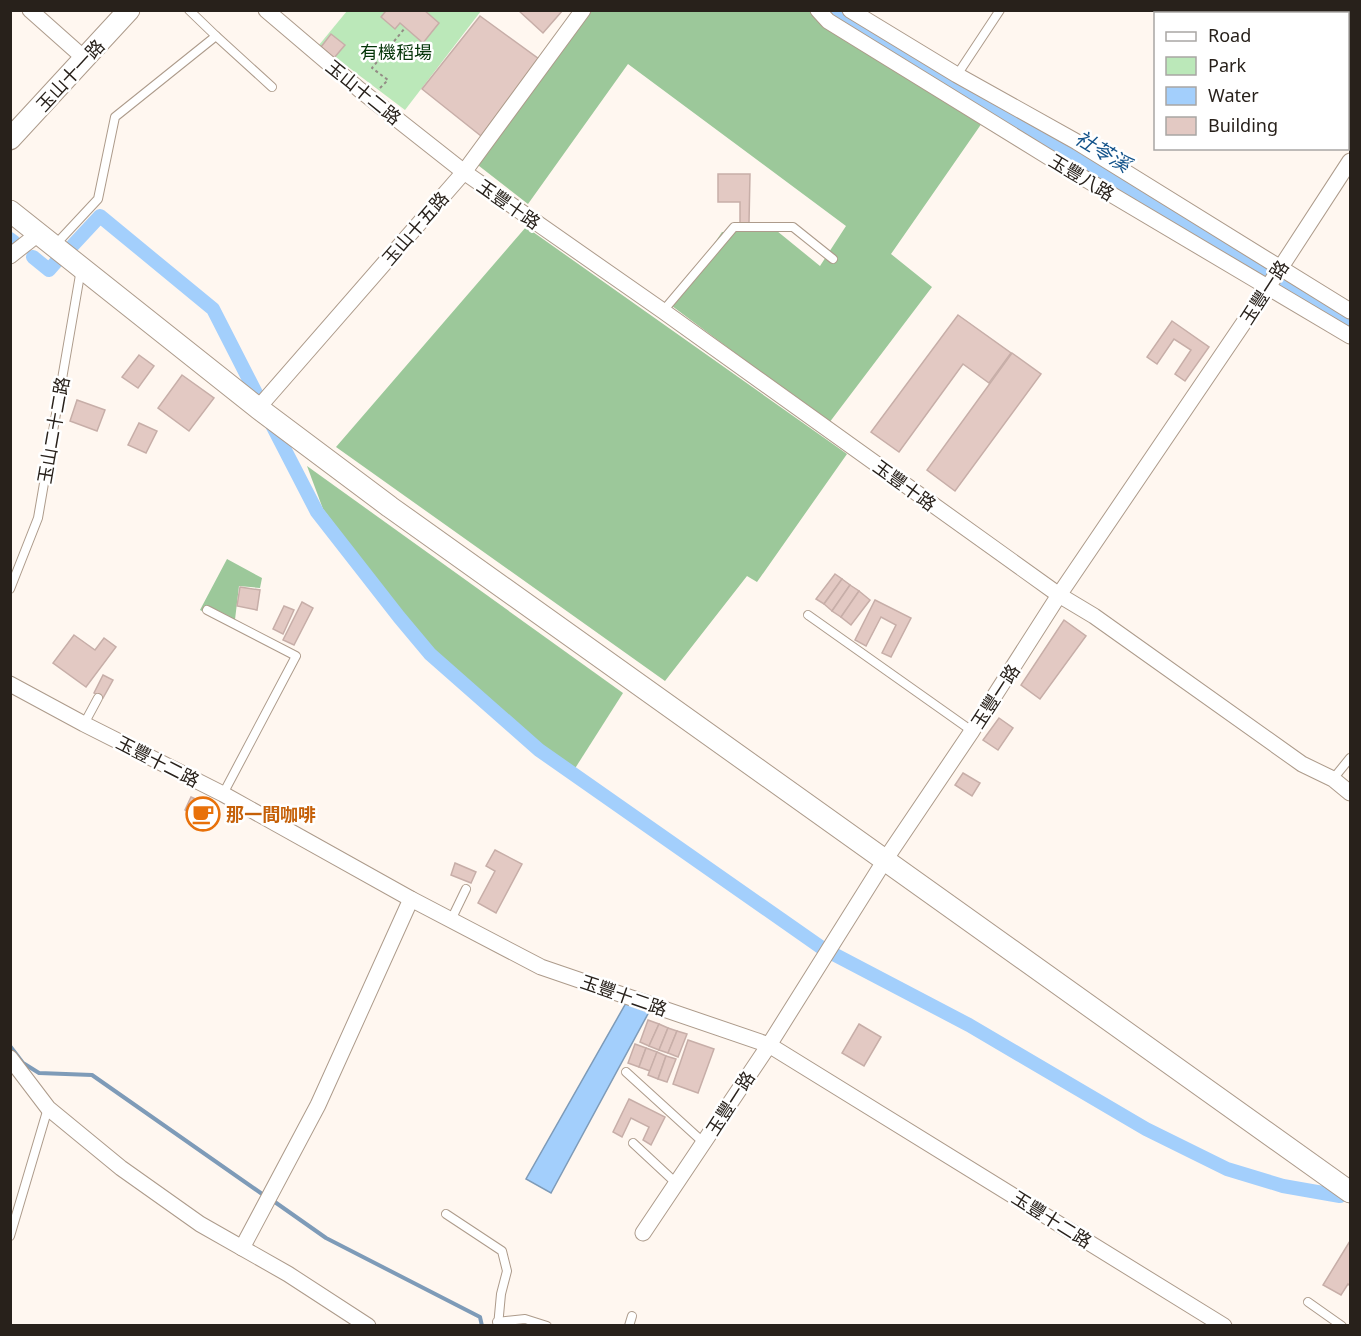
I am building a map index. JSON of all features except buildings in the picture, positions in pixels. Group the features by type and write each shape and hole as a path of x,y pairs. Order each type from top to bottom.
{"main road":[{"name":"玉山十一路","path":"10,139 129,10"},
{"path":"10,211 258,408 399,514 1350,1192"}],"street":[{"path":"30,10 84,58"},
{"name":"玉山十二路","path":"266,10 360,90 464,172"},
{"name":"玉山十五路","path":"258,408 464,172 583,10"},
{"name":"玉豐八路","path":"818,10 828,21 1045,155 1274,277 1350,336"},
{"path":"850,10 957,75 1077,142 1274,277 1350,311"},
{"name":"玉豐一路","path":"643,1233 769,1045 885,860 972,731 1059,595 1350,161"},
{"name":"玉豐十路","path":"464,172 663,311 1059,595 1094,616 1302,764 1333,779 1350,793"},
{"path":"10,255 46,240"},
{"name":"玉豐十二路","path":"10,684 223,794 411,899 542,967 769,1045 1224,1326"},
{"path":"242,1248 318,1105 411,899"},
{"path":"10,1058 48,1108 130,1174 200,1224 368,1326"}],"lane":[{"path":"189,10 272,87"},
{"path":"957,75 1000,10"},
{"path":"46,240 99,199 115,117 216,36"},
{"path":"663,311 734,227 793,227 833,259"},
{"name":"玉山二十二路","path":"10,589 38,518 81,268"},
{"path":"207,610 296,656 223,794"},
{"path":"808,615 972,731"},
{"path":"84,724 98,698"},
{"path":"1333,779 1350,758"},
{"path":"452,920 466,889"},
{"path":"626,1072 704,1143"},
{"path":"10,1236 48,1108"},
{"path":"633,1143 676,1183"},
{"path":"446,1214 502,1251 507,1271 498,1324 525,1319 547,1326"},
{"path":"1308,1302 1342,1326"},
{"path":"629,1326 632,1316"}],"path":[{"path":"374,83 380,89 388,80 372,68 405,27"}],"green space":[{"name":"有機稻場","path":"347,11 481,11 405,110 319,45"},
{"path":"586,11 809,11 825,26 982,123 891,254 932,287 829,423 672,306 722,232 777,231 820,266 846,226 628,64 528,204 474,162"},
{"path":"526,227 847,454 757,582 747,576 665,681 336,447"},
{"path":"307,466 623,693 574,770 538,742 424,642 323,509"},
{"path":"227,559 262,578 260,588 239,586 234,628 200,610"}],"water":[{"path":"626,1003 649,1012 551,1193 526,1179"}],"waterway":[{"name":"社苓溪","path":"835,10 840,16 1350,325"},
{"path":"73,245 100,216 213,309 260,401"},
{"path":"10,239 14,242"},
{"path":"33,257 49,270 56,262"},
{"path":"270,421 317,512 399,617 430,654 539,750 822,948 969,1025 1146,1129 1227,1169 1283,1186 1340,1196"},
{"path":"10,1046 23,1063 39,1073 92,1075 265,1196"},
{"path":"272,1200 326,1238 480,1317 482,1326"}],"place":[{"name":"那一間咖啡","path":"203,814"}]}
